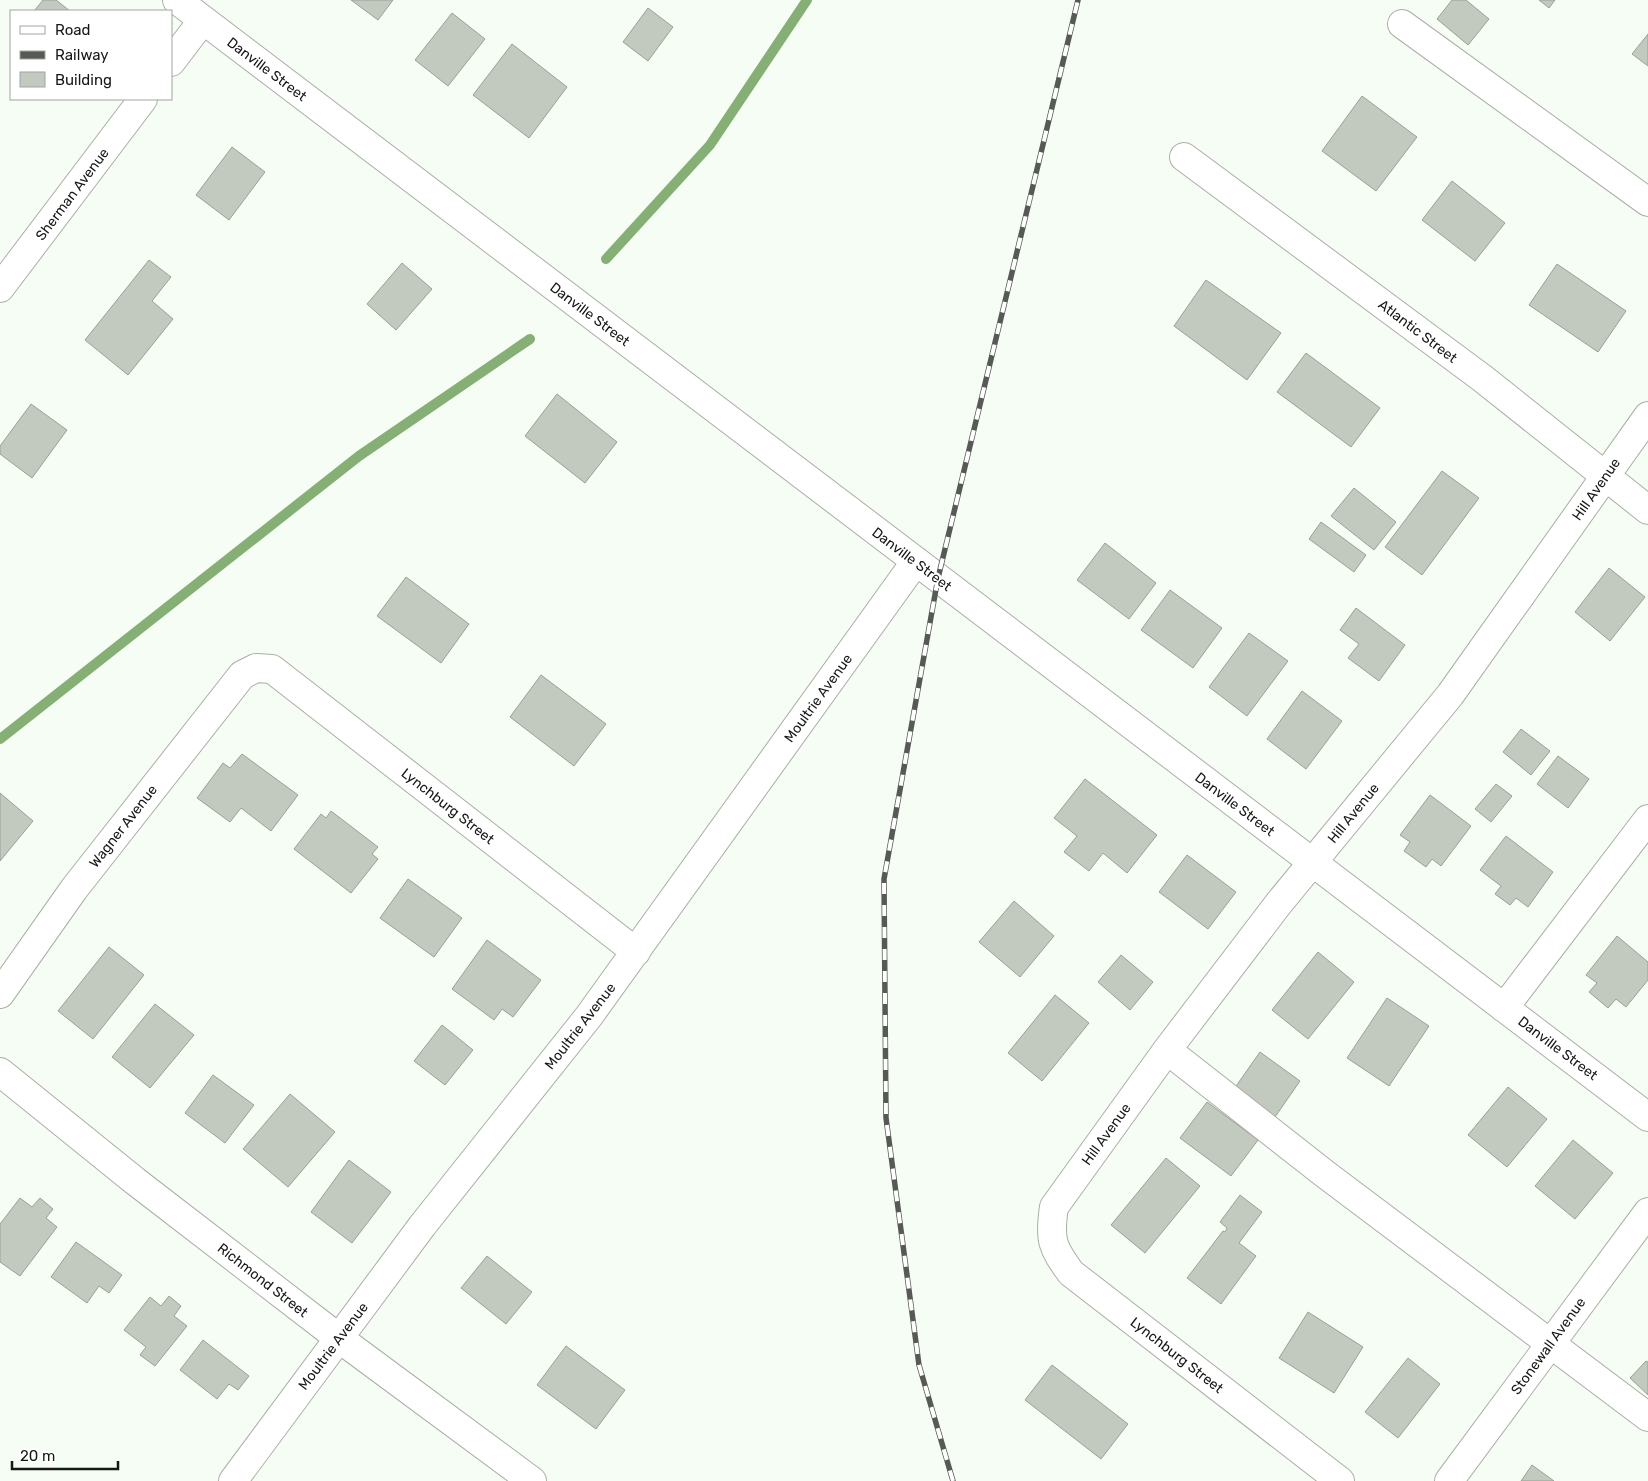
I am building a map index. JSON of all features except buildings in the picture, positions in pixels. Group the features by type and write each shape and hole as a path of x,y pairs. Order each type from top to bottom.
{"street":[{"name":"Danville Street","path":"177,0 1648,1117"},
{"path":"172,61 203,20"},
{"path":"1402,24 1602,166 1648,202"},
{"name":"Sherman Avenue","path":"0,288 142,100"},
{"name":"Atlantic Street","path":"1184,157 1482,378 1648,510"},
{"name":"Hill Avenue","path":"1054,1207 1167,1050 1312,863 1450,695 1648,416"},
{"name":"Moultrie Avenue","path":"233,1481 422,1226 589,1016 916,561"},
{"name":"Lynchburg Street","path":"256,668 272,669 636,952"},
{"name":"Wagner Avenue","path":"0,994 74,889 242,675 256,668"},
{"path":"1504,1008 1648,819"},
{"path":"1167,1050 1325,1174 1648,1417"},
{"name":"Richmond Street","path":"0,1072 135,1180 340,1339 532,1481"},
{"name":"Lynchburg Street","path":"1054,1207 1050,1229 1055,1251 1071,1273 1340,1481"},
{"name":"Stonewall Avenue","path":"1449,1481 1648,1212"}],"waterway":[{"path":"606,259 710,145 807,0"},
{"path":"0,739 359,456 530,339"}],"railway":[{"path":"953,1481 919,1365 886,1118 884,879 938,578 1078,0"}]}
